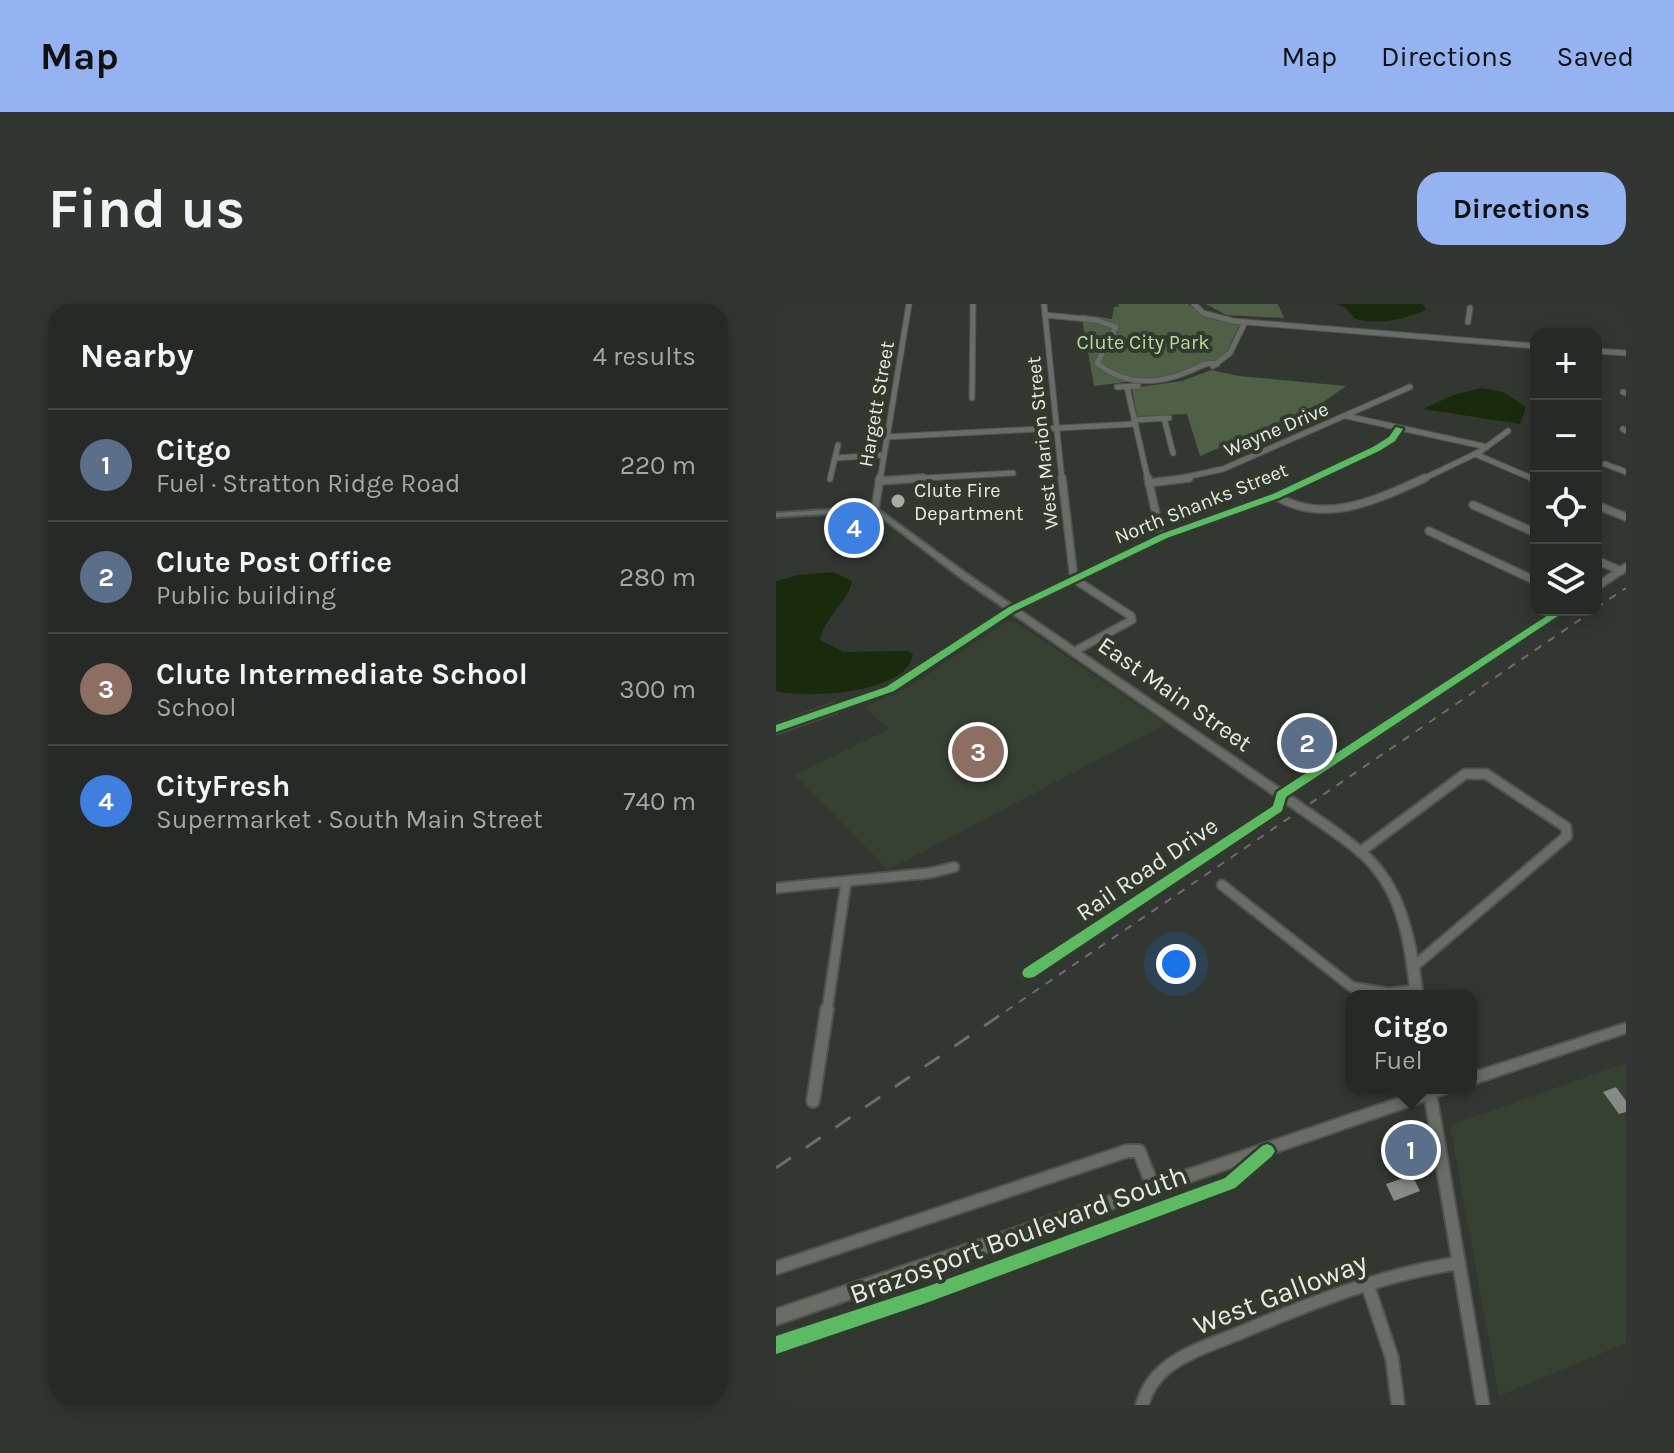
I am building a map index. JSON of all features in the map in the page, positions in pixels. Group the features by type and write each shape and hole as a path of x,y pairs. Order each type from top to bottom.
{"main road":[{"path":"776,515 875,509"},
{"name":"East Main Street","path":"875,509 1012,609 1360,852 1379,870 1399,912 1416,990"},
{"path":"1477,1077 1626,1028"},
{"name":"Brazosport Boulevard South","path":"776,1317 1267,1151 1424,1094"}],"street":[{"name":"Hargett Street","path":"875,509 909,304"},
{"path":"972,398 973,304"},
{"name":"West Marion Street","path":"1044,304 1074,579"},
{"path":"1194,304 1211,316 1245,322 1530,346"},
{"path":"1468,322 1470,308"},
{"path":"1045,315 1090,319 1116,327 1097,363 1123,378 1144,382 1185,373 1209,362 1217,364"},
{"path":"1117,387 1183,379 1217,364 1230,353 1245,322"},
{"path":"1602,351 1626,353"},
{"path":"1127,387 1160,532 1164,536"},
{"name":"Wayne Drive","path":"1149,483 1213,473 1410,387"},
{"path":"1346,416 1399,429 1448,435 1487,447"},
{"path":"886,437 1057,428 1166,418 1173,453"},
{"name":"North Shanks Street","path":"776,729 890,689 1012,609 1164,536 1276,496 1376,449 1392,439 1399,429"},
{"path":"1276,496 1314,509 1366,504 1475,454 1504,439 1508,431"},
{"path":"830,479 838,445"},
{"path":"1475,454 1530,477"},
{"path":"835,458 883,455"},
{"path":"1605,464 1626,472"},
{"path":"879,481 1013,473"},
{"path":"1473,505 1530,530"},
{"path":"1602,507 1626,517"},
{"path":"1429,531 1530,578"},
{"path":"1602,563 1621,571 1626,579"},
{"path":"1602,583 1621,571"},
{"path":"1074,579 1131,616 1132,620 1075,651"},
{"name":"Rail Road Drive","path":"1029,973 1278,808 1281,795 1553,616"},
{"path":"1360,852 1465,774 1475,772 1486,774 1566,827 1567,836 1412,968"},
{"path":"776,888 930,873 954,867"},
{"path":"813,1101 846,882"},
{"path":"1222,885 1352,987 1370,990"},
{"path":"1436,1094 1483,1405"},
{"name":"Brazosport Boulevard South","path":"776,1268 1127,1151 1139,1151 1154,1189"},
{"name":"Brazosport Boulevard South","path":"776,1345 926,1295 1230,1183 1267,1151"},
{"name":"West Galloway","path":"1142,1405 1150,1385 1170,1364 1188,1354 1367,1283 1418,1267 1459,1263"},
{"path":"1367,1283 1391,1350 1398,1383 1398,1405"}],"shaded area":[{"path":"1336,304 1423,304 1426,310 1399,319 1374,322 1355,319 1346,308"},
{"path":"1482,388 1503,392 1526,407 1520,424 1423,409 1453,395"},
{"path":"833,572 852,581 820,640 844,652 907,651 913,654 907,667 894,678 854,690 809,694 776,691 776,581 798,575"},
{"path":"1007,621 1017,623 1166,724 888,870 795,775 889,729 864,707 907,688"},
{"path":"1626,1063 1626,1343 1499,1396 1450,1125"}],"green space":[{"name":"Clute City Park","path":"1118,304 1188,304 1208,317 1240,324 1226,353 1215,362 1209,360 1174,376 1094,386 1081,314 1112,319 1114,307 1119,307"},
{"path":"1206,304 1278,304 1284,318 1226,315"},
{"name":"Clute City Park","path":"1211,370 1239,376 1346,386 1322,403 1200,456 1187,414 1137,416 1132,388 1182,381"}],"building":[{"path":"1305,724 1334,740 1331,742 1335,745 1308,761 1278,741"},
{"path":"1616,1087 1626,1101 1626,1112 1619,1114 1603,1092"},
{"path":"1412,1175 1420,1191 1394,1201 1386,1184"}],"railway":[{"path":"1602,604 1626,588"},
{"path":"1006,1011 1585,616"},
{"path":"776,1168 1009,1009"}],"cycle path":[{"path":"776,729 890,689 1012,609 1164,536 1276,496 1376,449 1392,439 1399,429"},
{"path":"1029,973 1278,808 1281,795 1553,616"},
{"path":"776,1345 926,1295 1230,1183 1267,1151"}],"place":[{"name":"Clute Fire Department","path":"898,501"},
{"name":"CityFresh","path":"854,528"},
{"name":"Clute Post Office","path":"1307,743"},
{"name":"Clute Intermediate School","path":"978,752"},
{"name":"Citgo","path":"1411,1150"}]}
